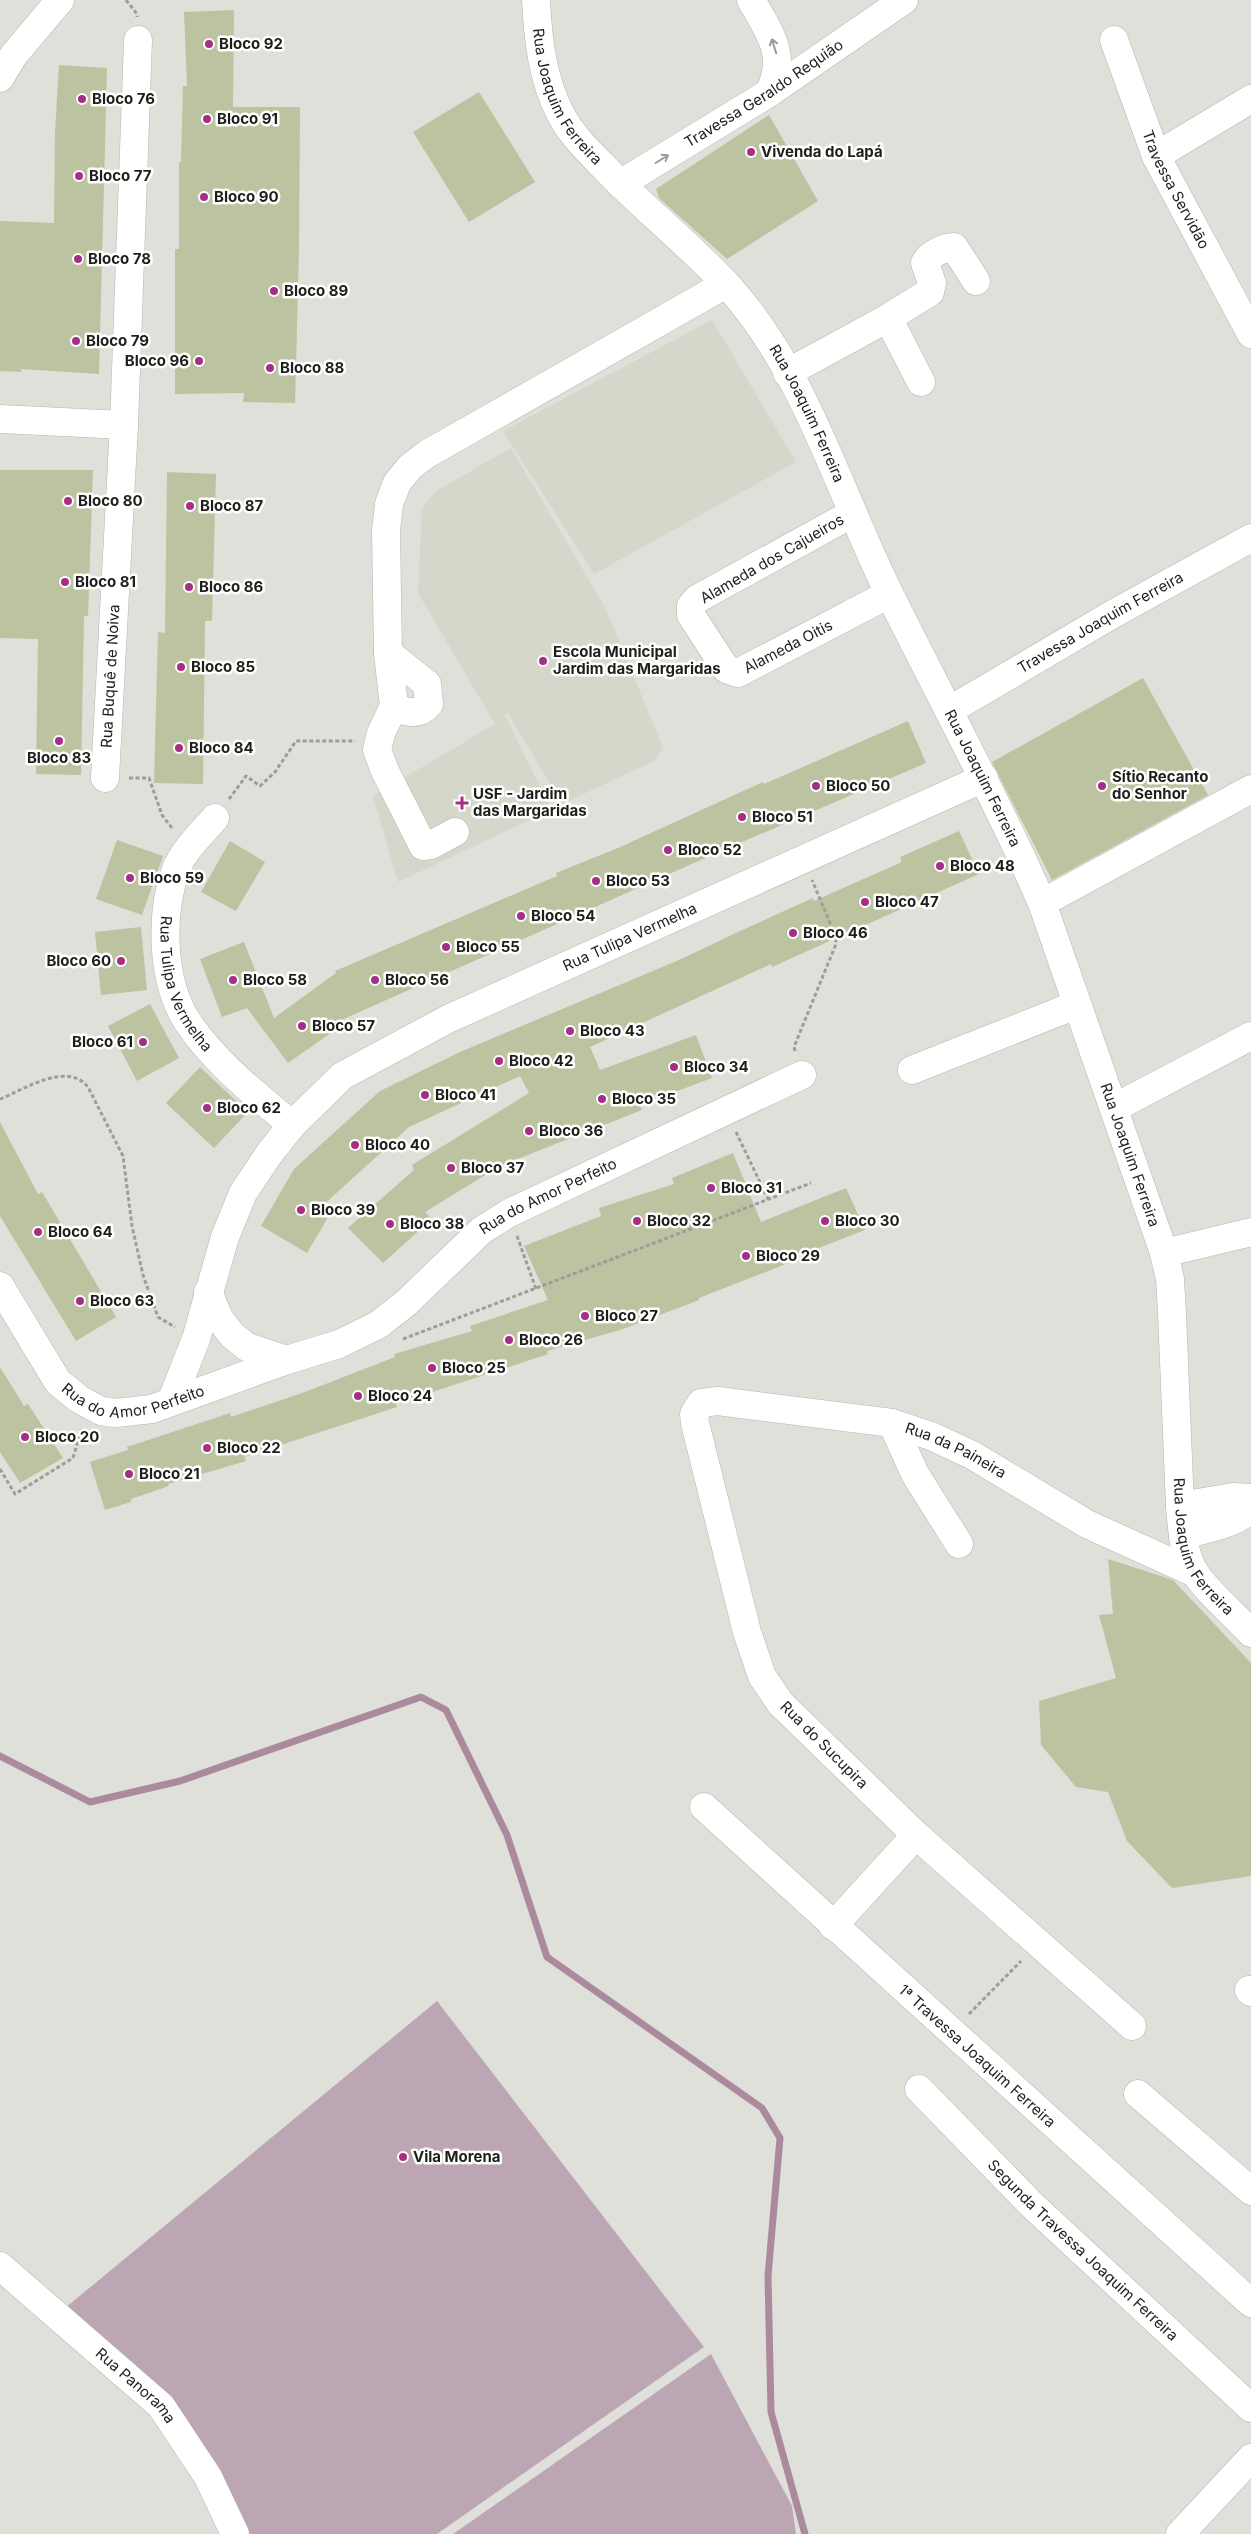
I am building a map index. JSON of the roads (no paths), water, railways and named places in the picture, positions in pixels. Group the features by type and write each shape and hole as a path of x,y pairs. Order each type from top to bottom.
{"street":[{"path":"4,59 60,0"},
{"name":"Rua Joaquim Ferreira","path":"536,0 539,44 560,113 574,134 620,184 726,284 762,330 797,390 889,594 984,778 1042,903 1076,1006 1123,1103 1170,1279 1180,1506 1183,1535 1195,1573 1251,1633"},
{"path":"751,0 770,34 779,63 776,78 769,92"},
{"name":"Travessa Geraldo Requião","path":"620,184 769,92 904,0"},
{"name":"Rua Buquê de Noiva","path":"105,778 124,425 138,40"},
{"name":"Travessa Servidão","path":"1114,40 1156,156 1248,323"},
{"path":"1156,156 1251,99"},
{"path":"787,373 888,318 930,292 932,283 925,263 927,259 945,248 954,247 976,281"},
{"path":"455,832 431,845 423,846 389,780 377,750 381,733 394,706 388,654 386,531 389,504 397,483 410,467 427,454 726,284"},
{"path":"888,318 922,382"},
{"path":"0,419 124,425"},
{"name":"Alameda dos Cajueiros","path":"691,606 697,600 853,513"},
{"name":"Travessa Joaquim Ferreira","path":"950,710 1113,614 1251,538"},
{"name":"Alameda Oitis","path":"691,606 691,615 726,669 738,673 889,594"},
{"path":"388,654 427,684 430,696 429,704 418,712 409,713 394,706"},
{"name":"Rua Tulipa Vermelha","path":"171,1402 196,1339 225,1237 243,1193 269,1154 292,1125 342,1076 450,1018 984,778"},
{"path":"1042,903 1251,789"},
{"name":"Rua Tulipa Vermelha","path":"215,818 192,845 177,868 167,904 165,938 177,1000 187,1020 212,1054 292,1125"},
{"path":"912,1070 1076,1006"},
{"path":"1123,1103 1251,1036"},
{"name":"Rua do Amor Perfeito","path":"0,1286 58,1382 79,1399 100,1411 134,1412 152,1409 287,1360 339,1344 378,1325 406,1303 482,1230 509,1213 802,1075"},
{"path":"1164,1254 1251,1232"},
{"path":"208,1292 219,1318 232,1335 247,1347 287,1360"},
{"name":"Rua da Paineira","path":"696,1407 705,1401 718,1401 892,1424 931,1436 972,1455 1087,1524 1195,1573"},
{"name":"Rua do Sucupira","path":"696,1407 695,1423 747,1632 762,1676 780,1703 916,1836 1132,2026"},
{"path":"892,1424 915,1474 959,1544"},
{"path":"1180,1506 1233,1497 1251,1498"},
{"path":"1183,1535 1229,1521 1251,1508"},
{"name":"1ª Travessa Joaquim Ferreira","path":"704,1807 833,1926 1251,2303"},
{"path":"833,1926 916,1836"},
{"name":"Segunda Travessa Joaquim Ferreira","path":"919,2089 1032,2205 1251,2408"},
{"path":"1138,2094 1251,2191"},
{"name":"Rua Panorama","path":"0,2266 161,2406 208,2478 236,2534"},
{"path":"1180,2534 1251,2458"}],"waterway":[{"path":"0,1756 90,1802 180,1781 421,1697 446,1710 507,1835 547,1957 762,2108 780,2138 768,2276 771,2412 805,2534"}],"place":[{"name":"Bloco 92","path":"209,44"},
{"name":"Bloco 76","path":"82,99"},
{"name":"Bloco 91","path":"207,119"},
{"name":"Vivenda do Lapá","path":"751,152"},
{"name":"Bloco 77","path":"79,176"},
{"name":"Bloco 90","path":"204,197"},
{"name":"Bloco 78","path":"78,259"},
{"name":"Bloco 89","path":"274,291"},
{"name":"Bloco 79","path":"76,341"},
{"name":"Bloco 96","path":"199,361"},
{"name":"Bloco 88","path":"270,368"},
{"name":"Bloco 80","path":"68,501"},
{"name":"Bloco 87","path":"190,506"},
{"name":"Bloco 81","path":"65,582"},
{"name":"Bloco 86","path":"189,587"},
{"name":"Escola Municipal Jardim das Margaridas","path":"543,661"},
{"name":"Bloco 85","path":"181,667"},
{"name":"Bloco 83","path":"59,741"},
{"name":"Bloco 84","path":"179,748"},
{"name":"Bloco 50","path":"816,786"},
{"name":"Sítio Recanto do Senhor","path":"1102,786"},
{"name":"USF - Jardim das Margaridas","path":"462,803"},
{"name":"Bloco 51","path":"742,817"},
{"name":"Bloco 52","path":"668,850"},
{"name":"Bloco 48","path":"940,866"},
{"name":"Bloco 59","path":"130,878"},
{"name":"Bloco 53","path":"596,881"},
{"name":"Bloco 47","path":"865,902"},
{"name":"Bloco 54","path":"521,916"},
{"name":"Bloco 46","path":"793,933"},
{"name":"Bloco 55","path":"446,947"},
{"name":"Bloco 60","path":"121,961"},
{"name":"Bloco 58","path":"233,980"},
{"name":"Bloco 56","path":"375,980"},
{"name":"Bloco 57","path":"302,1026"},
{"name":"Bloco 43","path":"570,1031"},
{"name":"Bloco 61","path":"143,1042"},
{"name":"Bloco 42","path":"499,1061"},
{"name":"Bloco 34","path":"674,1067"},
{"name":"Bloco 41","path":"425,1095"},
{"name":"Bloco 35","path":"602,1099"},
{"name":"Bloco 62","path":"207,1108"},
{"name":"Bloco 36","path":"529,1131"},
{"name":"Bloco 40","path":"355,1145"},
{"name":"Bloco 37","path":"451,1168"},
{"name":"Bloco 31","path":"711,1188"},
{"name":"Bloco 39","path":"301,1210"},
{"name":"Bloco 32","path":"637,1221"},
{"name":"Bloco 30","path":"825,1221"},
{"name":"Bloco 38","path":"390,1224"},
{"name":"Bloco 64","path":"38,1232"},
{"name":"Bloco 29","path":"746,1256"},
{"name":"Bloco 63","path":"80,1301"},
{"name":"Bloco 27","path":"585,1316"},
{"name":"Bloco 26","path":"509,1340"},
{"name":"Bloco 25","path":"432,1368"},
{"name":"Bloco 24","path":"358,1396"},
{"name":"Bloco 20","path":"25,1437"},
{"name":"Bloco 22","path":"207,1448"},
{"name":"Bloco 21","path":"129,1474"},
{"name":"Vila Morena","path":"403,2157"}]}
